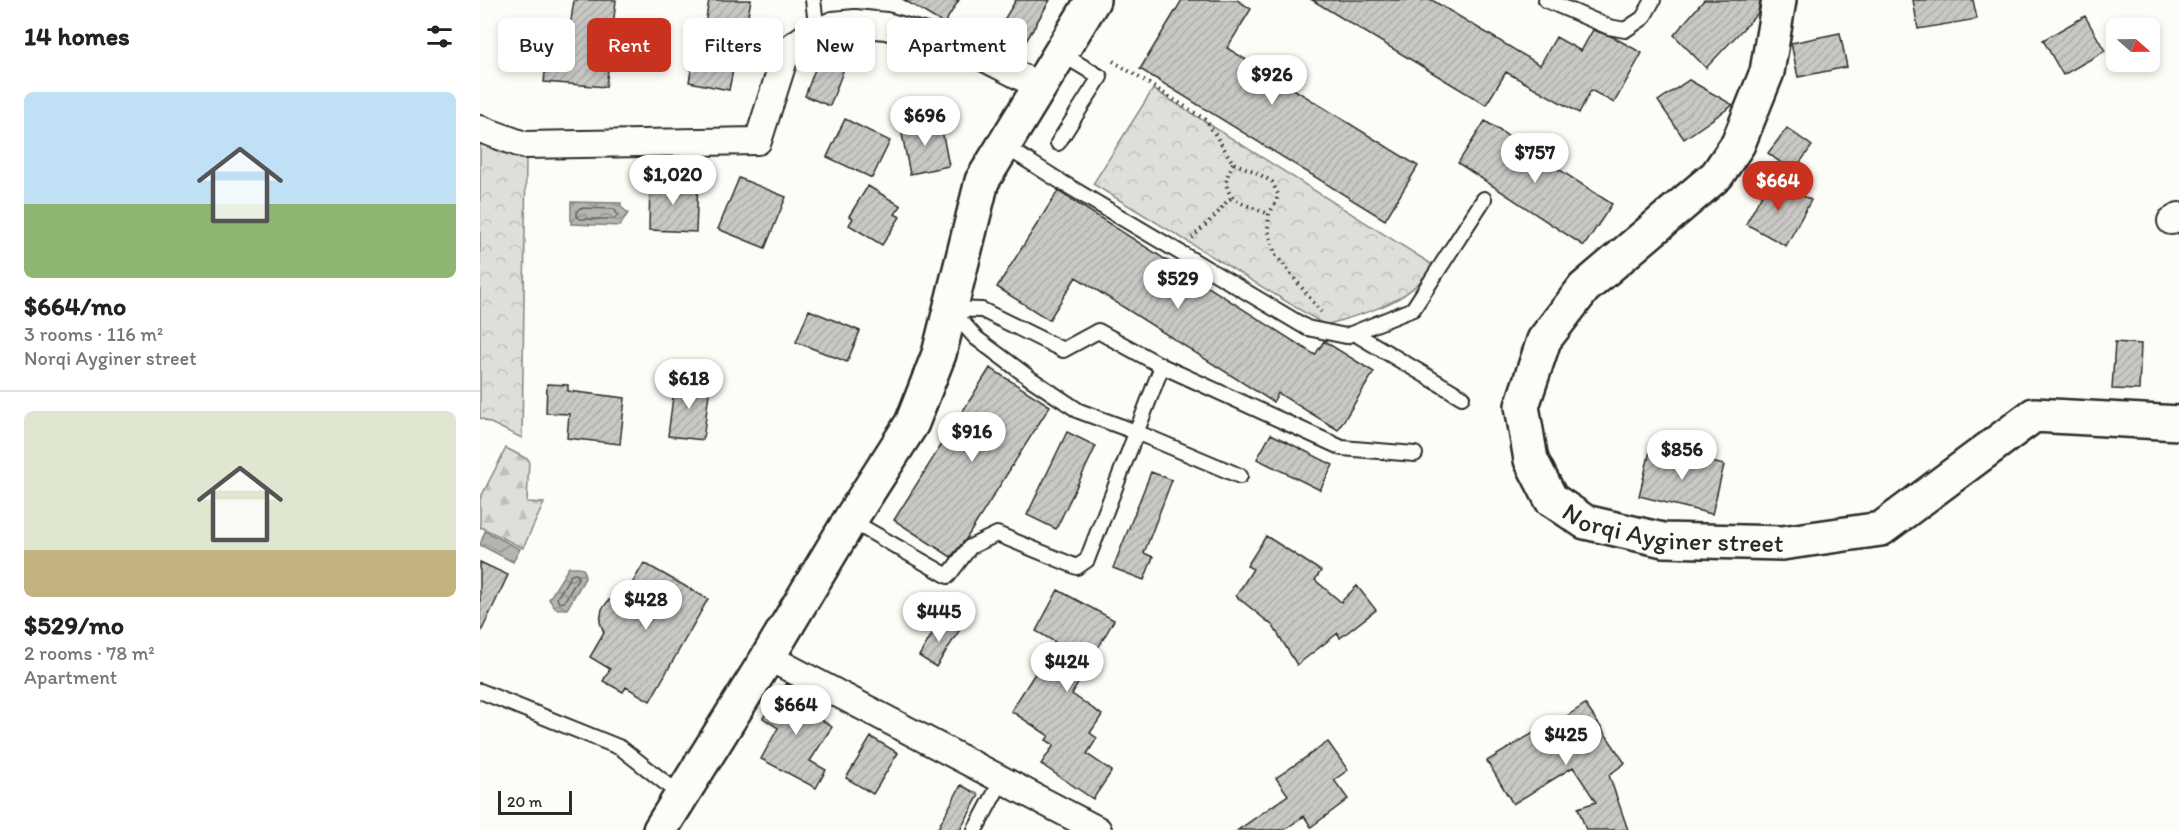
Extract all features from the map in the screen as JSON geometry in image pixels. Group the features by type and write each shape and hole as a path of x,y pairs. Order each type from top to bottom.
{"street":[{"path":"660,830 912,423 939,354 982,181 1093,0"},
{"name":"Norqi Ayginer street","path":"1779,0 1767,72 1738,144 1718,175 1584,288 1544,340 1522,406 1532,460 1551,499 1585,522 1663,540 1782,543 1881,529 2034,415 2179,423"},
{"path":"875,25 886,26 965,48 1039,86"},
{"path":"480,129 524,145 758,141 787,50 795,45"},
{"path":"768,657 1098,830"}],"lane":[{"path":"813,0 815,18"},
{"path":"1546,0 1609,27 1625,30 1643,18 1653,0"},
{"path":"1058,143 1100,77 1060,53"},
{"path":"1003,145 1306,328 1346,336 1413,309 1484,199"},
{"path":"950,309 982,310 1063,350 1098,331 1162,366 1342,448 1415,454"},
{"path":"950,309 976,338 1078,411 1136,432 1240,476"},
{"path":"1354,333 1462,397"},
{"path":"850,520 948,576 969,547 997,534 1077,567 1087,560 1162,366"},
{"path":"480,691 621,748 682,796"},
{"path":"975,830 1002,780"}],"path":[{"path":"1111,60 1206,120 1233,163 1265,177 1276,187 1278,194 1269,214 1268,230 1276,255 1325,317"},
{"path":"1233,163 1225,179 1225,187 1249,206 1269,214"},
{"path":"1171,248 1185,243 1197,234 1234,196"}],"green space":[{"path":"1153,89 1433,265 1412,289 1399,298 1371,311 1325,325 1093,184"},
{"path":"480,143 526,160 522,438 480,418"},
{"path":"506,448 529,460 527,502 544,503 523,548 480,528 480,499"}],"water":[{"path":"571,202 621,203 621,207 628,213 620,226 571,224"},
{"path":"485,531 520,549 513,562 480,545"},
{"path":"569,567 579,567 584,570 585,578 567,609 556,608 549,599"}],"building":[{"path":"574,0 616,0 614,18 587,18 587,72 608,72 606,87 544,82 545,72 575,72 575,18 571,18"},
{"path":"709,0 751,0 747,18 706,18"},
{"path":"904,0 959,0 948,18 934,18"},
{"path":"1016,0 1050,0 1027,40 1027,18 1005,18"},
{"path":"1182,0 1237,0 1251,9 1227,48 1418,166 1385,220 1140,69"},
{"path":"1312,0 1432,0 1540,65 1556,37 1581,51 1593,30 1613,37 1642,53 1614,103 1591,90 1579,113 1506,72 1486,105"},
{"path":"1704,0 1760,0 1758,13 1706,68 1674,35"},
{"path":"1913,0 1973,0 1977,19 1918,29"},
{"path":"2085,16 2105,51 2063,75 2043,40"},
{"path":"1840,33 1847,67 1798,77 1791,43"},
{"path":"691,72 733,72 729,90 689,82"},
{"path":"814,72 843,72 830,106 805,96"},
{"path":"1689,80 1733,105 1684,139 1658,101"},
{"path":"845,119 890,141 872,178 827,157"},
{"path":"940,120 949,166 910,174 901,129"},
{"path":"1485,121 1612,204 1584,246 1458,163"},
{"path":"1787,128 1812,146 1793,172 1768,153"},
{"path":"739,178 786,197 765,248 718,229"},
{"path":"1771,178 1811,200 1786,246 1746,224"},
{"path":"650,180 698,181 696,232 649,230"},
{"path":"868,186 901,206 895,214 900,217 882,245 849,225 853,218 849,216"},
{"path":"1058,191 1315,355 1324,341 1374,372 1338,430 1278,393 1273,402 1076,277 1049,320 997,287"},
{"path":"809,310 860,331 847,362 796,342"},
{"path":"2115,342 2141,344 2139,390 2112,389"},
{"path":"990,368 1050,406 966,539 951,557 894,520"},
{"path":"675,381 710,385 703,440 668,436"},
{"path":"547,384 568,385 568,391 625,398 620,444 567,438 569,414 546,413"},
{"path":"1067,432 1096,446 1056,529 1027,515"},
{"path":"1271,434 1333,465 1320,490 1257,459"},
{"path":"1651,447 1724,465 1712,514 1639,496"},
{"path":"1151,472 1172,480 1144,553 1153,557 1144,580 1113,568"},
{"path":"1266,536 1321,571 1315,580 1341,602 1357,586 1376,610 1340,638 1338,633 1297,665 1273,626 1236,596 1253,569 1247,566"},
{"path":"480,562 508,575 480,634"},
{"path":"644,563 708,599 650,701 626,687 623,692 603,681 610,669 590,657 604,633 600,622 602,609 609,600 622,601"},
{"path":"1058,590 1114,620 1072,694 1102,715 1090,733 1097,738 1087,754 1112,771 1093,799 1041,764 1054,745 1046,740 1049,736 1011,711 1055,642 1036,631"},
{"path":"941,619 959,631 936,667 919,656"},
{"path":"786,684 818,700 810,712 832,727 810,761 826,770 816,788 761,759 778,728 763,718"},
{"path":"1585,704 1625,763 1609,775 1628,830 1586,830 1578,808 1596,802 1573,767 1513,804 1487,761 1535,732 1537,736"},
{"path":"871,737 898,753 873,794 846,778"},
{"path":"1328,742 1348,770 1334,780 1348,799 1311,827 1304,816 1284,830 1238,830 1288,795 1276,778"},
{"path":"961,785 979,795 960,830 937,830"}]}
